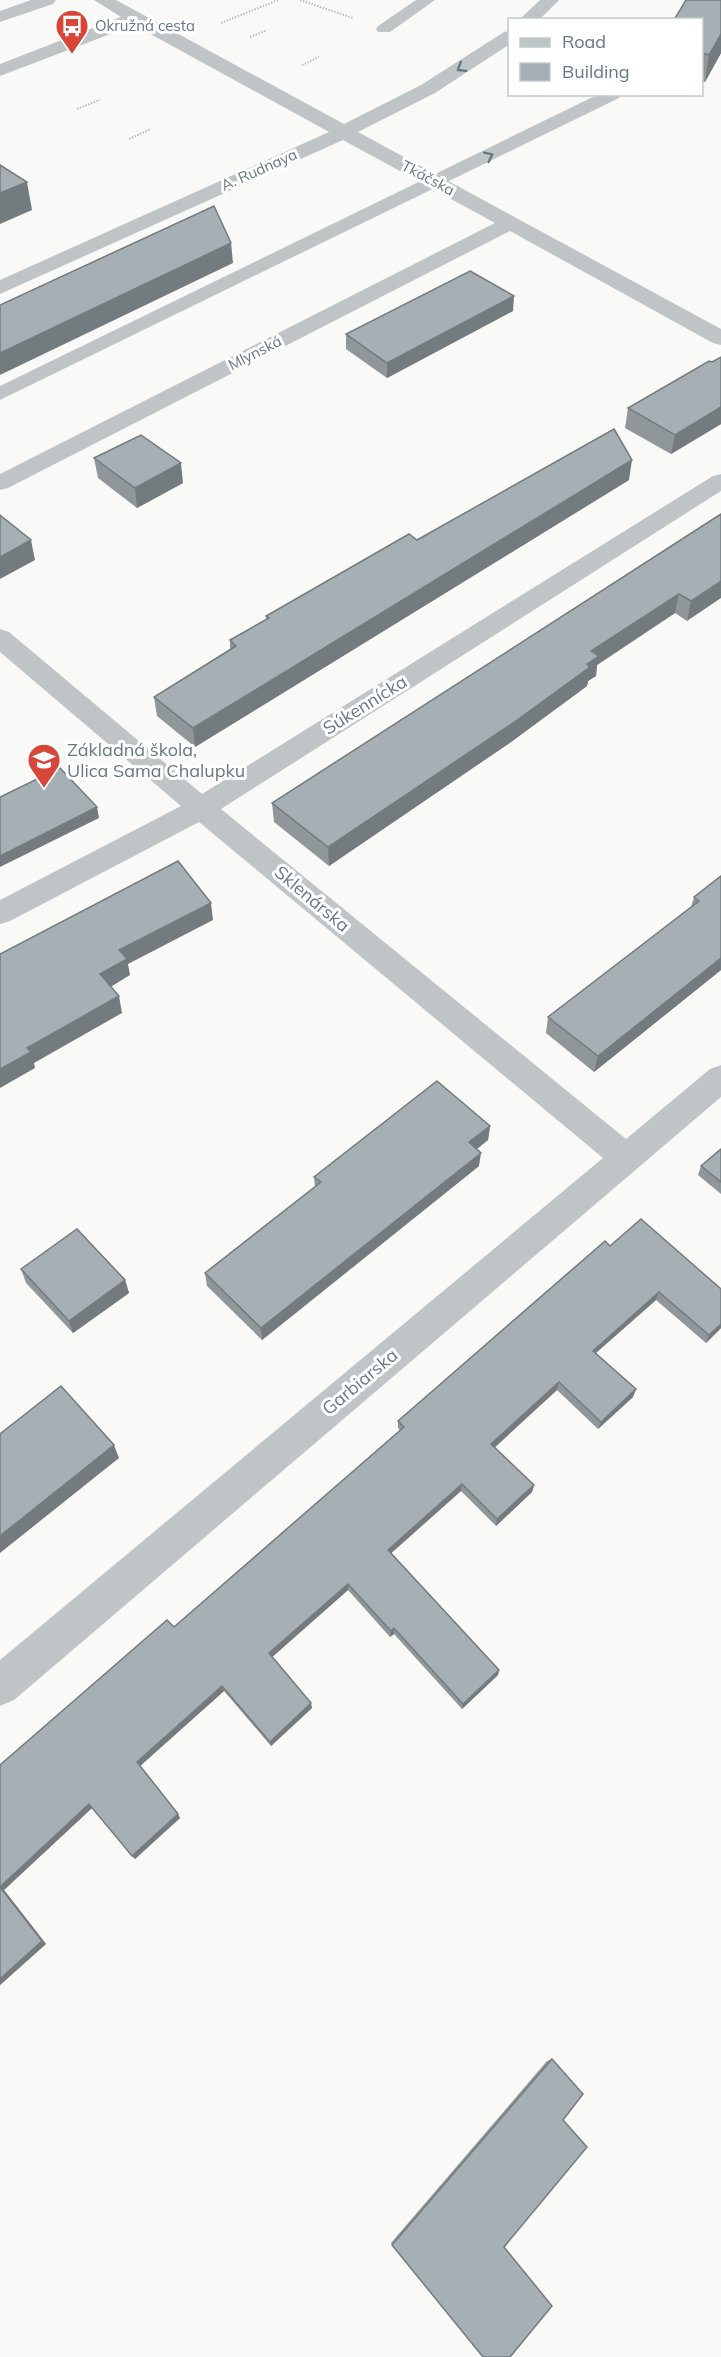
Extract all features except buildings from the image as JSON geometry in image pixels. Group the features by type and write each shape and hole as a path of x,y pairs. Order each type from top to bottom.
{"street":[{"path":"0,17 47,0"},
{"name":"Tkáčska","path":"103,0 721,338"},
{"path":"530,18 550,0"},
{"path":"0,70 135,18"},
{"name":"A. Rudnaya","path":"0,288 344,132 428,89 508,39"},
{"name":"Mlynská","path":"0,483 511,223"},
{"name":"Súkennícka","path":"0,913 201,808 721,481"},
{"name":"Sklenárska","path":"0,638 201,808 626,1158"},
{"name":"Garbiarska","path":"0,1686 721,1078"}],"lane":[{"path":"384,29 427,0"},
{"path":"0,394 609,96"}],"path":[{"path":"176,40 278,0"},
{"path":"300,0 384,29"},
{"path":"77,109 100,100"},
{"path":"129,139 151,129"}],"place":[{"name":"Okružná cesta","path":"72,55"},
{"name":"Základná škola, Ulica Sama Chalupku","path":"44,789"}]}
